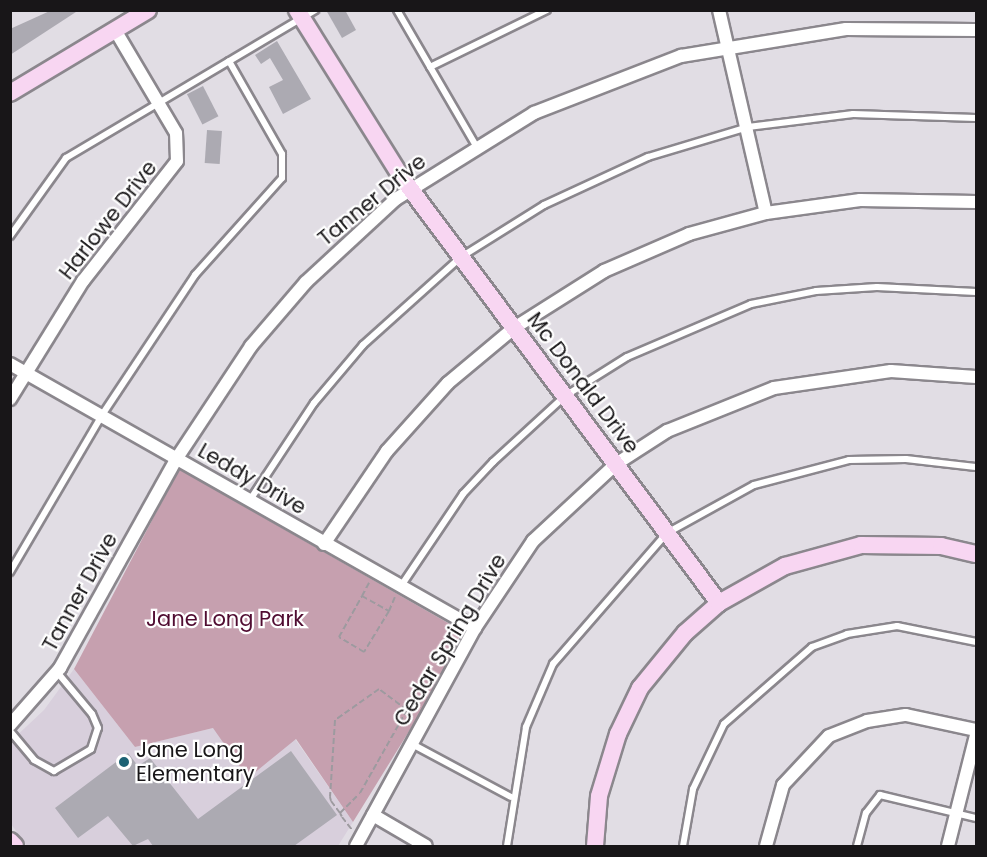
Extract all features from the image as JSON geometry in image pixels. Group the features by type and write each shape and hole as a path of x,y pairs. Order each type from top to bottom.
{"street":[{"path":"10,93 148,10"},
{"path":"718,10 731,45 766,213"},
{"name":"Mc Donald Drive","path":"305,13 411,189 719,603"},
{"name":"Tanner Drive","path":"10,725 57,672 177,458 283,308 360,230 411,189 476,146 613,79 731,45 846,29 976,30"},
{"name":"Harlowe Drive","path":"10,399 100,258 173,170 178,142 115,30"},
{"path":"324,544 416,416 514,327 636,256 766,213 854,200 976,202"},
{"name":"Leddy Drive","path":"10,364 475,628"},
{"name":"Cedar Spring Drive","path":"357,843 475,628 533,541 616,464 678,426 774,388 891,371 976,377"},
{"path":"595,846 599,796 618,734 640,688 685,633 719,603 785,566 861,545 941,546 976,554"},
{"path":"766,846 783,784 829,736 867,721 906,716 976,730"},
{"path":"948,846 976,735"},
{"path":"373,815 426,846"},
{"path":"10,841 15,846"}],"lane":[{"path":"397,10 476,146"},
{"path":"430,67 546,10"},
{"path":"10,236 66,158 305,13"},
{"path":"10,572 102,415 195,275 282,178 282,154 229,61"},
{"path":"250,500 314,403 363,345 461,257 544,205 610,172 748,127 909,112 976,118"},
{"path":"400,586 463,494 565,396 675,333 751,304 877,287 976,292"},
{"path":"507,846 511,797 526,727 553,664 667,533 754,485 849,460 906,459 976,467"},
{"path":"683,846 693,789 724,723 812,647 847,634 897,627 976,642"},
{"path":"10,731 34,760 54,771 91,749 98,728 92,714 57,672"},
{"path":"411,744 511,797"},
{"path":"857,846 866,813 880,795 976,818"}],"path":[{"path":"371,580 339,637 364,652 389,611 400,586"},
{"path":"362,596 389,611"},
{"path":"340,813 360,793 407,710 379,689 335,720 330,797 357,843"}],"shaded area":[{"name":"Jane Long Elementary","path":"74,669 135,747 213,728 295,739 353,822 338,846 27,846 11,824 11,741 44,710"}],"green space":[{"name":"Jane Long Park","path":"179,469 462,631 432,694 353,822 296,739 248,778 213,728 135,747 74,669"}],"building":[{"path":"52,10 79,10 10,55 10,29"},
{"path":"326,10 345,10 356,30 342,38"},
{"path":"277,41 311,99 283,114 269,87 283,80 270,58 261,64 255,55"},
{"path":"203,86 218,116 202,124 187,94"},
{"path":"207,130 222,131 220,164 205,163"},
{"path":"291,751 337,815 294,846 153,846 148,839 133,846 108,816 78,838 55,808 128,753 138,766 150,758 198,819"}],"place":[{"name":"Jane Long Elementary","path":"124,762"}]}
